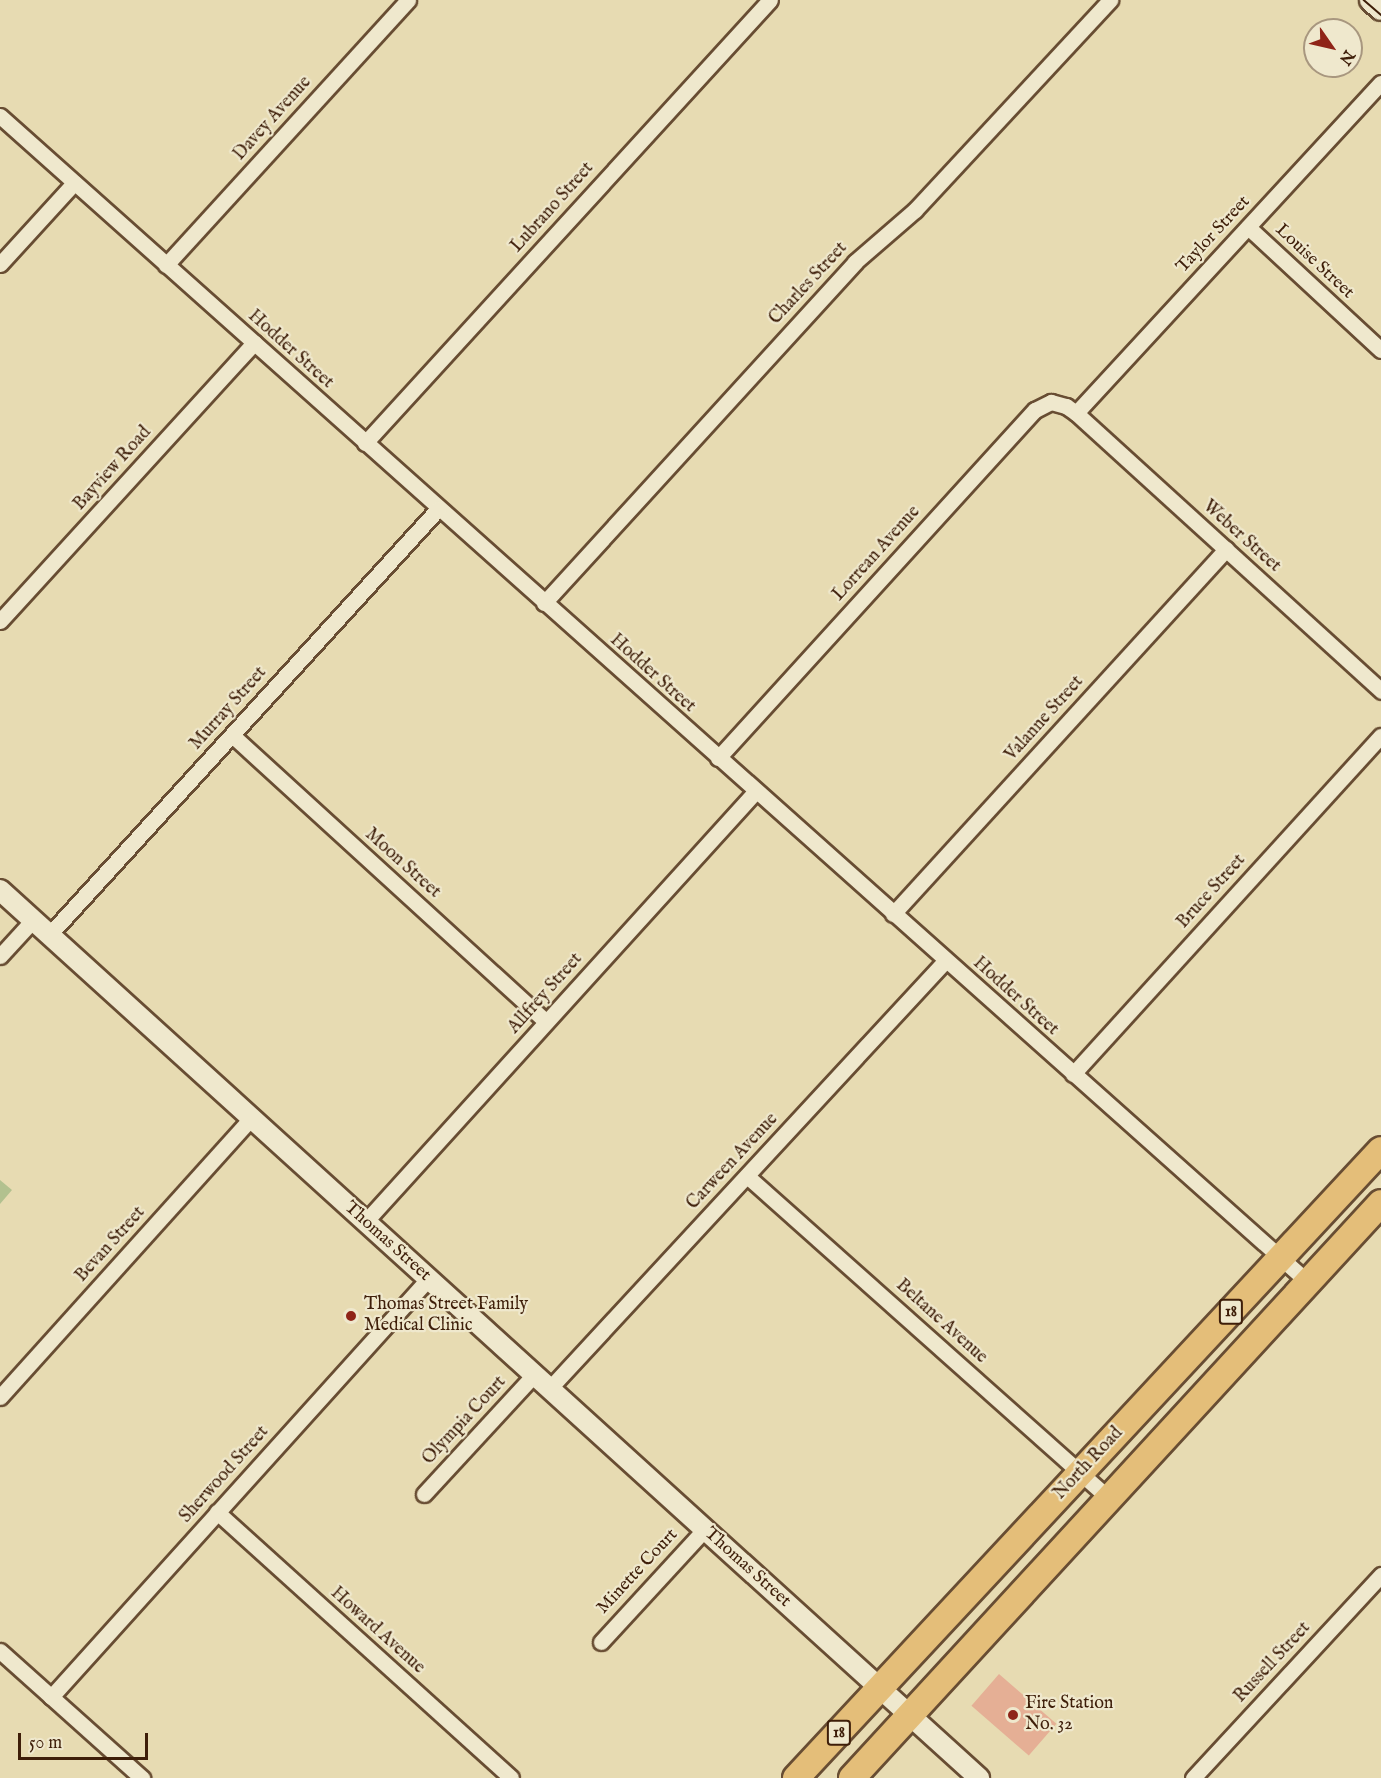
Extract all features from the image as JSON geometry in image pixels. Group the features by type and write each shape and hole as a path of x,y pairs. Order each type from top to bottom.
{"highway":[{"name":"North Road","path":"796,1778 1381,1150"},
{"name":"North Road","path":"852,1778 1381,1203"},
{"path":"989,1573 1017,1599"}],"main road":[{"path":"1371,0 1381,9"}],"street":[{"name":"Davey Avenue","path":"166,265 408,0"},
{"name":"Lubrano Street","path":"365,443 770,0"},
{"name":"Charles Street","path":"544,603 855,261 915,210 1110,0"},
{"name":"Taylor Street","path":"1076,413 1381,83"},
{"name":"Hodder Street","path":"0,116 755,792 1308,1282"},
{"path":"0,264 74,183"},
{"name":"Louise Street","path":"1248,227 1381,350"},
{"name":"Bayview Road","path":"0,621 254,344"},
{"name":"Lorrean Avenue","path":"718,758 1035,410 1043,404 1058,403 1076,413"},
{"name":"Weber Street","path":"1076,413 1381,691"},
{"name":"Murray Street","path":"49,935 438,509"},
{"name":"Valanne Street","path":"893,914 1226,549"},
{"name":"Moon Street","path":"232,735 546,1022"},
{"name":"Bruce Street","path":"1073,1074 1381,736"},
{"name":"Allfrey Street","path":"364,1222 755,792"},
{"name":"Thomas Street","path":"0,890 979,1778"},
{"path":"0,956 33,920"},
{"name":"Carween Avenue","path":"549,1389 945,961"},
{"name":"Bevan Street","path":"0,1397 251,1118"},
{"name":"Beltane Avenue","path":"747,1176 1108,1498"},
{"name":"Sherwood Street","path":"51,1697 428,1279"},
{"name":"Olympia Court","path":"424,1494 534,1375"},
{"name":"Howard Avenue","path":"217,1512 511,1778"},
{"name":"Minette Court","path":"601,1642 705,1529"},
{"name":"Russell Street","path":"1193,1778 1381,1575"},
{"path":"0,1650 142,1778"}],"green space":[{"path":"0,1180 12,1190 0,1204"}],"building":[{"name":"Fire Station No. 32","path":"999,1674 1056,1724 1029,1756 971,1706"}],"tram line":[{"path":"1364,0 1381,15"}],"place":[{"name":"Thomas Street Family Medical Clinic","path":"351,1316"},
{"name":"Fire Station No. 32","path":"1013,1715"}]}
